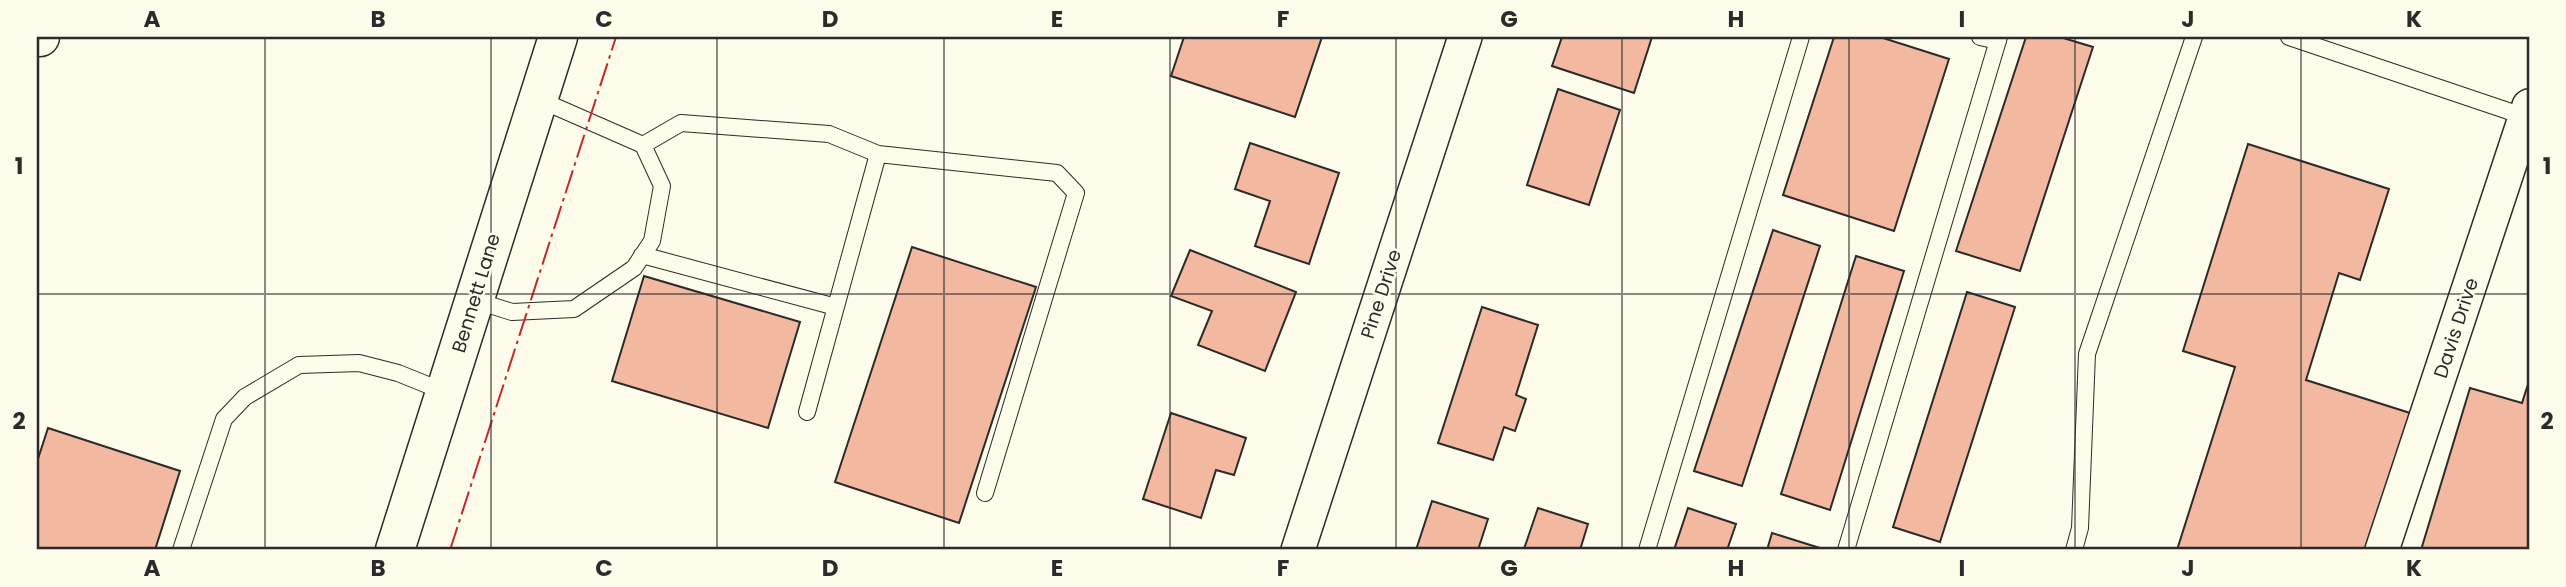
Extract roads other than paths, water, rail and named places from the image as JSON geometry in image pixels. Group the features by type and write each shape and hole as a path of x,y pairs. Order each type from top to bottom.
{"street":[{"name":"Bennett Lane","path":"395,550 558,37"},
{"name":"Pine Drive","path":"1298,550 1465,37"},
{"name":"Davis Drive","path":"2382,550 2516,193 2527,111"}],"lane":[{"path":"1647,550 1801,37"},
{"path":"1846,550 1998,39 1980,37"},
{"path":"2074,550 2080,528 2087,354 2194,37"},
{"path":"2289,37 2527,111"},
{"path":"474,300 512,312 574,309 634,268 652,241 662,187 643,145 538,100"},
{"path":"643,145 681,122 829,134 878,154 1057,173 1076,193 985,493"},
{"path":"807,412 878,154"},
{"path":"642,255 836,307"},
{"path":"181,550 224,419 245,397 299,365 359,363 398,373 445,392"}]}
